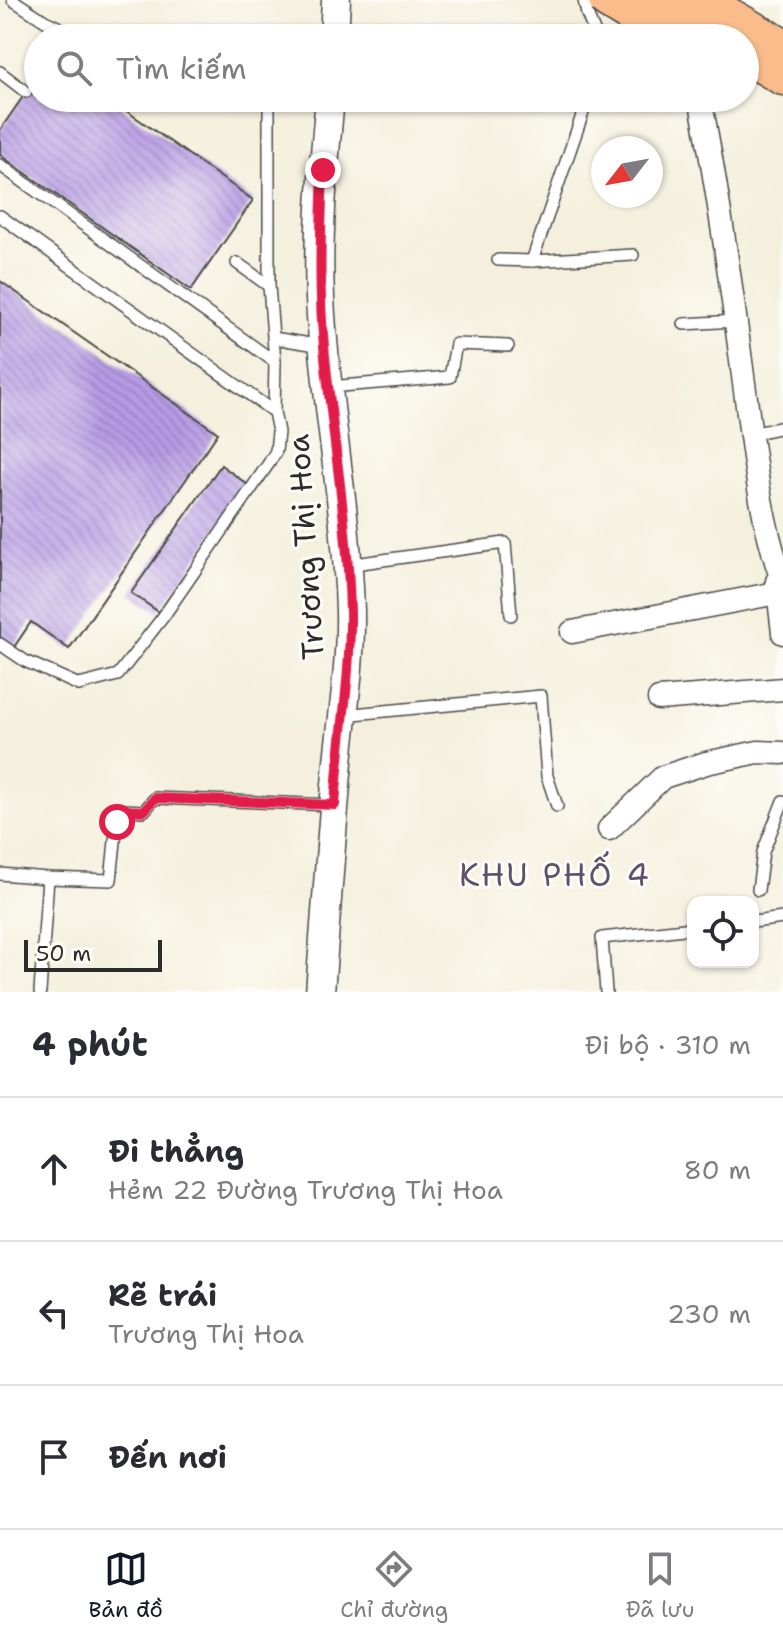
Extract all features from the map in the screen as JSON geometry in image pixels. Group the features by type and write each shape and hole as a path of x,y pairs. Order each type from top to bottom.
{"highway":[{"path":"607,0 646,24"},
{"path":"652,0 693,24"},
{"path":"701,0 743,24"},
{"path":"750,0 783,19"},
{"path":"759,33 783,47"},
{"path":"759,63 783,77"},
{"path":"759,89 783,102"}],"street":[{"path":"330,2 332,24"},
{"name":"Trương Thị Hoa","path":"320,992 349,660 350,612 320,296 323,170 329,112"},
{"path":"703,112 714,170 756,476 766,528 781,568 776,584 783,633"},
{"path":"572,632 777,593"},
{"path":"659,699 783,689"},
{"path":"609,829 663,777 706,763 758,752 783,753"}],"lane":[{"path":"13,0 52,24"},
{"path":"584,0 591,24"},
{"path":"0,72 24,90"},
{"path":"0,644 25,661 79,685 118,675 163,617 276,451 278,432 274,412 275,362 269,286 269,112"},
{"path":"532,261 583,112"},
{"path":"0,165 275,362"},
{"path":"0,216 274,412"},
{"path":"498,260 633,255"},
{"path":"237,263 269,286"},
{"path":"684,324 736,321"},
{"path":"273,338 324,346"},
{"path":"328,387 450,377 456,344 508,346"},
{"path":"751,434 783,427"},
{"path":"346,565 505,543 511,615"},
{"path":"343,715 541,696 547,776 557,806"},
{"path":"0,874 111,880 117,822 123,810 144,811 155,798 335,805"},
{"path":"758,890 763,852 783,801"},
{"path":"40,992 48,878"},
{"path":"759,921 783,918"},
{"path":"606,992 602,938 687,929"}],"building":[{"path":"24,95 24,112 128,112 253,200 191,290 0,155 0,130"},
{"path":"0,281 218,433 69,649 31,622 14,647 0,637"},
{"path":"221,465 248,485 159,612 131,593"}],"district":[{"name":"KHU PHỐ 4","path":"555,875"}],"route":[{"path":"117,822 123,810 144,811 155,798 335,805 349,660 350,612 320,296 323,170"}]}
